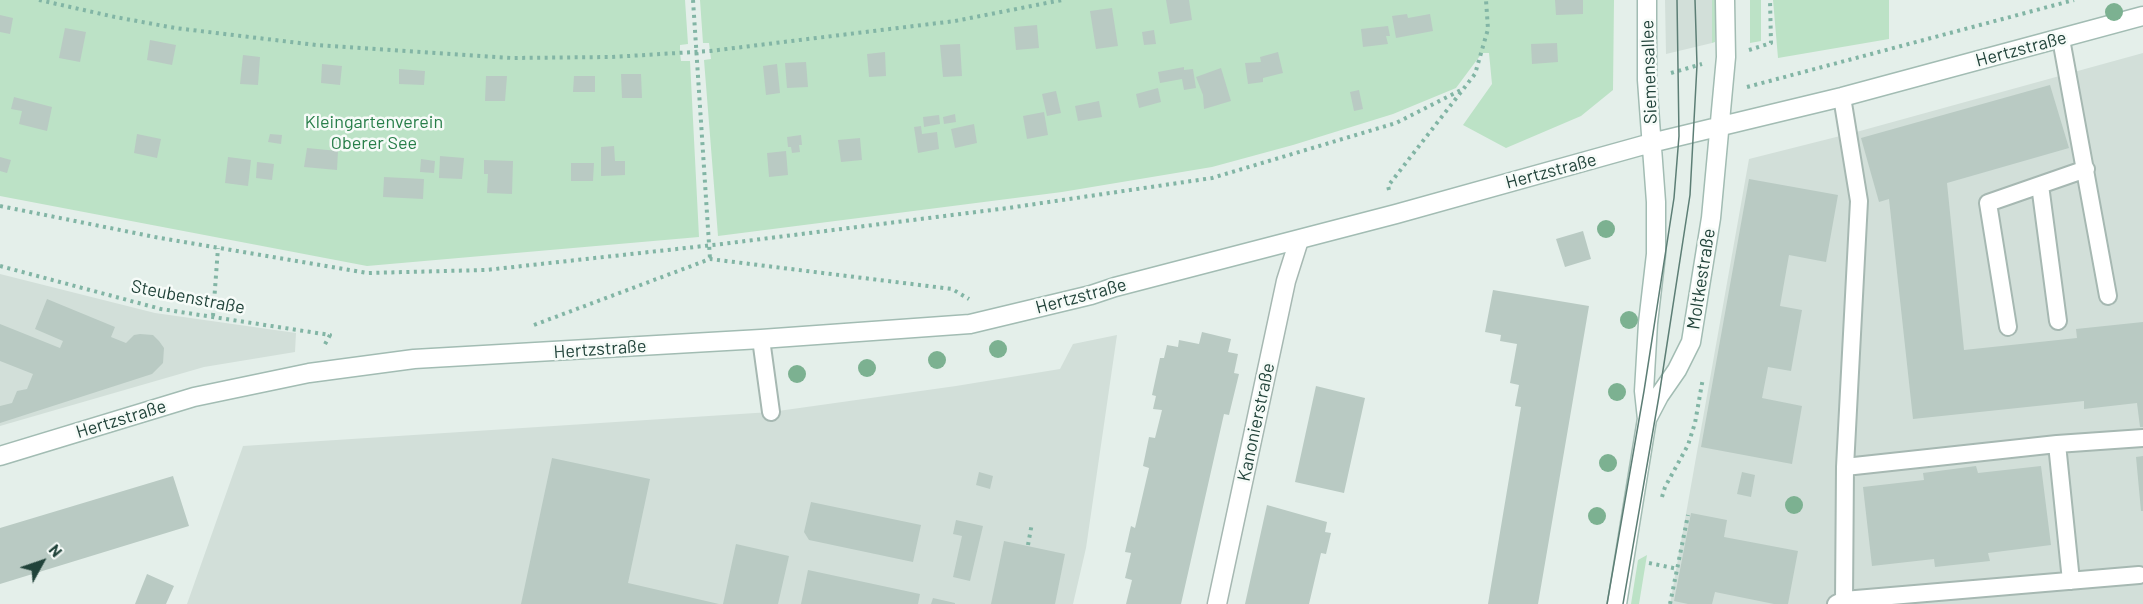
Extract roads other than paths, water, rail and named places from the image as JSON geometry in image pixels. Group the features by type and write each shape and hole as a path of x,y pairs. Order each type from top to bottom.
{"main road":[{"name":"Siemensallee","path":"1647,0 1647,80 1651,143"},
{"path":"1720,127 1726,57 1725,0"},
{"name":"Hertzstraße","path":"0,456 194,397 309,373 414,359 761,339 970,324 1091,295 1651,143 1842,97 2143,16"},
{"name":"Moltkestraße","path":"1647,419 1677,370 1690,342 1711,218 1720,127"},
{"name":"Moltkestraße","path":"1617,604 1647,419 1644,391 1648,323 1656,254 1656,202 1651,143"},
{"name":"Kanonierstraße","path":"1218,604 1286,281 1299,240"}],"lane":[{"path":"2061,39 2108,296"},
{"path":"1842,97 1858,201 1839,602 2139,575"},
{"path":"2008,327 1988,203 2086,169"},
{"path":"2040,185 2058,321"},
{"path":"761,339 771,412"},
{"path":"1845,466 2057,444 2143,438"},
{"path":"2057,444 2071,581"}],"tram line":[{"path":"1607,604 1644,391 1674,198 1679,136 1677,0"},
{"path":"1623,604 1659,396 1690,195 1697,65 1695,0"}],"park label":[{"name":"Kleingartenverein Oberer See","path":"374,132"}]}
